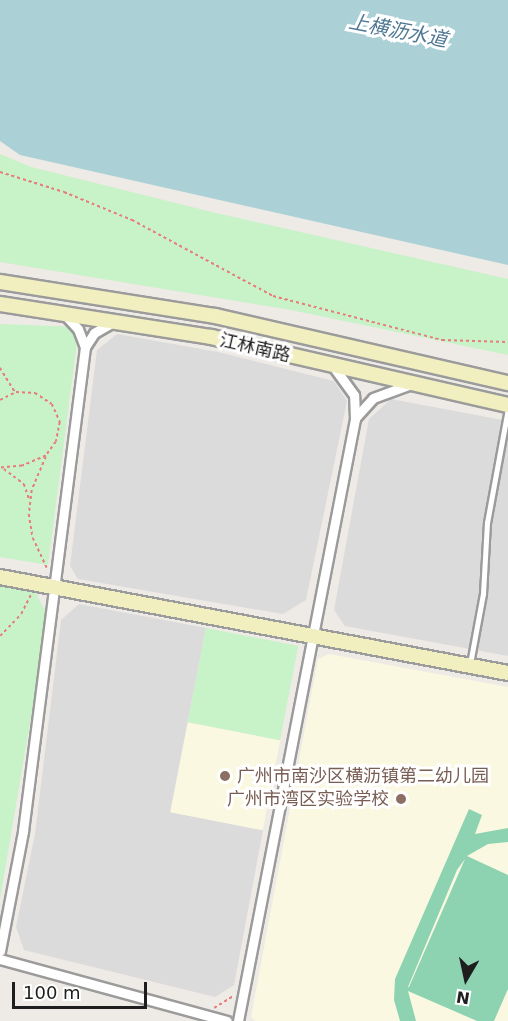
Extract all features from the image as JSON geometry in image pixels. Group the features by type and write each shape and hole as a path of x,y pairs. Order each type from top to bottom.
{"main road":[{"name":"江林南路","path":"0,282 215,316 508,383"},
{"name":"江林南路","path":"0,304 211,337 508,407"},
{"path":"0,314 47,312"},
{"path":"0,577 508,673"}],"street":[{"path":"64,314 78,329 86,347"},
{"path":"0,951 23,831 57,588 86,347 100,328 115,322"},
{"path":"238,1021 355,419 350,384 334,366"},
{"path":"355,419 372,398 391,388 412,384"},
{"path":"0,960 226,1021"}],"lane":[{"path":"469,666 483,594 487,523 508,407"}],"path":[{"path":"0,172 64,192 132,220 283,299 442,340 508,342"},
{"path":"0,368 15,392"},
{"path":"0,400 15,392 45,398 59,414 56,442 46,456 30,502"},
{"path":"1,468 22,466 46,456"},
{"path":"1,468 18,477 30,502 33,538 47,568"},
{"path":"0,636 21,614 33,587"},
{"path":"214,1008 236,994"}],"shaded area":[{"path":"117,334 218,352 334,381 347,401 306,600 283,614 78,579 70,566 97,350"},
{"path":"391,399 508,421 508,656 345,626 334,610 369,419"},
{"path":"79,604 206,628 170,812 263,830 234,985 215,997 24,950 16,927 35,834 61,620"},
{"name":"广州市湾区实验学校","path":"329,654 508,687 508,1021 256,1021 251,1017 318,659"},
{"name":"广州市南沙区横沥镇第二幼儿园","path":"188,722 280,740 263,830 170,812"}],"green space":[{"path":"0,154 31,167 216,213 508,279 508,355 291,310 0,262"},
{"path":"0,324 79,327 48,565 0,557"},
{"path":"0,583 34,590 48,616 0,899"},
{"path":"206,628 298,646 280,740 188,722"},
{"path":"469,809 482,815 475,834 508,828 508,842 488,844 467,856 508,875 508,989 494,1021 477,1021 408,991 416,1021 400,1021 394,1000 395,979","holes":["465,859 409,987 457,870"]}],"water":[{"name":"上横沥水道","path":"0,0 508,0 508,265 20,155 0,141"}],"place":[{"name":"广州市南沙区横沥镇第二幼儿园","path":"225,776"},
{"name":"广州市湾区实验学校","path":"401,799"}]}
